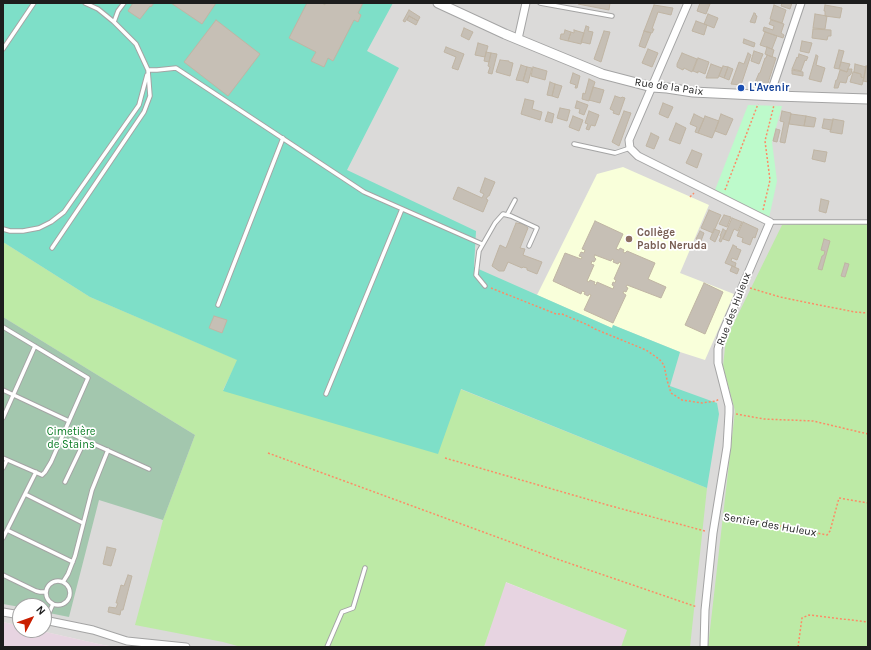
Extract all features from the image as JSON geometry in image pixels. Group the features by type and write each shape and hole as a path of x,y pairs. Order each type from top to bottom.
{"street":[{"name":"Rue de la Paix","path":"438,3 505,34 602,74 652,87 694,92 868,99"},
{"path":"518,39 526,3"},
{"path":"688,3 629,140 630,148 638,156 770,222"},
{"path":"770,96 802,3"},
{"name":"Rue des Huleux","path":"704,647 705,610 713,533 727,447 729,413 718,363 718,348 722,334 742,285 770,222"},
{"path":"52,621 93,630 126,644 186,647"}],"lane":[{"path":"3,49 34,3"},
{"path":"52,248 144,112 150,96 148,70 136,44 114,22 98,9 85,3"},
{"path":"114,22 118,11 124,3"},
{"path":"540,3 612,16"},
{"path":"148,70 176,68 364,192 482,244"},
{"path":"3,229 10,231 23,231 39,228 51,222 64,212 139,105 148,70"},
{"path":"218,305 283,138"},
{"path":"574,144 615,153 630,148"},
{"path":"507,215 515,200"},
{"path":"326,394 402,209"},
{"path":"485,286 476,275 479,251 502,214 511,216 537,228 529,246"},
{"path":"770,222 868,222"},
{"path":"3,327 88,378 51,462 45,472 42,475 5,459 3,468"},
{"path":"3,418 35,346"},
{"path":"3,390 69,421"},
{"path":"65,430 149,469"},
{"path":"65,482 85,440"},
{"path":"63,582 73,562 92,490 108,450"},
{"path":"3,538 36,472"},
{"path":"25,494 83,523"},
{"path":"7,530 73,562"},
{"path":"327,647 342,612 353,608 365,568"},
{"path":"3,575 36,591 46,592"},
{"path":"60,581 66,584 69,588 70,596 65,603 57,605 53,604 48,599 46,592 47,588 52,582 60,581"}],"path":[{"path":"722,199 770,96"},
{"path":"762,218 770,180 765,141 770,96"},
{"path":"742,285 780,296 868,313"},
{"path":"485,286 556,314 562,314 588,324 595,329 646,350 659,359 664,365 666,380 671,393 682,400 702,403 716,401 726,395"},
{"path":"729,413 764,419 813,421 868,434"},
{"path":"268,453 554,558 705,610"},
{"path":"445,458 611,506 713,533"},
{"name":"Sentier des Huleux","path":"716,515 827,535 830,532 839,498 868,503"},
{"path":"798,647 802,618 809,615 868,622"}],"shaded area":[{"path":"3,3 868,3 868,647 621,647 627,630 506,582 484,647 116,647 52,633 52,598 12,598 12,624 3,622"},
{"name":"Collège Pablo Neruda","path":"623,167 709,205 680,273 734,294 705,360 680,352 613,325 612,328 537,295 597,174"},
{"path":"505,582 628,630 621,647 484,647"},
{"path":"3,622 12,624 12,638 52,638 52,633 116,647 3,647"}],"green space":[{"path":"3,3 393,3 367,51 399,68 347,170 476,231 474,267 612,328 613,325 680,352 670,386 717,403 719,414 707,488 461,389 438,454 223,391 237,360 90,297 3,242"},
{"path":"748,105 782,106 772,142 777,181 769,218 715,190"},
{"path":"868,221 868,647 708,647 735,411 723,366 726,339 782,225"},
{"path":"3,242 90,297 238,360 223,390 460,389 707,488 690,647 621,647 627,630 506,582 484,647 241,647 223,642 135,625 163,520 195,435 3,317"},
{"name":"Cimetière de Stains","path":"3,317 195,435 163,520 99,500 69,617 52,614 52,598 12,598 12,606 3,604"}],"building":[{"path":"133,3 154,3 140,19 128,11"},
{"path":"171,3 216,3 202,24"},
{"path":"307,3 322,3 325,5 325,3 363,3 358,13 361,15 358,22 354,20 333,61 328,58 324,67 311,61 316,52 289,38"},
{"path":"578,3 610,3 609,10"},
{"path":"700,3 710,4 706,14 697,11"},
{"path":"782,3 792,3 790,9 781,6"},
{"path":"654,5 673,8 671,15 658,12 652,33 644,31"},
{"path":"774,5 786,10 782,23 770,19"},
{"path":"825,5 842,8 840,18 825,16"},
{"path":"409,10 420,17 418,21 409,16 405,22 403,21"},
{"path":"754,13 757,16 755,23 750,22"},
{"path":"708,14 718,18 714,28 704,24"},
{"path":"815,14 827,16 825,29 813,28"},
{"path":"409,16 418,21 416,25 407,20"},
{"path":"216,20 260,54 228,96 184,62"},
{"path":"771,20 784,24 781,33 784,35 783,38 763,31 764,27 773,30 774,26 769,24"},
{"path":"696,21 707,25 704,35 692,31"},
{"path":"586,26 589,27 588,31 593,32 590,44 581,42"},
{"path":"464,28 473,32 469,40 461,36"},
{"path":"813,29 831,30 831,36 828,36 827,40 812,38"},
{"path":"565,30 571,32 568,41 560,39 561,34 564,34"},
{"path":"574,30 584,33 581,44 568,41 571,32 574,33"},
{"path":"604,31 610,32 601,62 594,59"},
{"path":"644,31 651,33 645,48 639,46"},
{"path":"765,32 777,36 772,49 760,45"},
{"path":"744,39 755,43 754,47 743,43"},
{"path":"802,41 812,43 809,53 800,51"},
{"path":"478,43 488,46 485,57 475,55"},
{"path":"446,47 464,54 458,70 452,68 456,57 444,52"},
{"path":"767,47 774,50 772,57 765,54"},
{"path":"648,49 658,53 652,67 642,63"},
{"path":"839,50 844,51 839,69 834,68"},
{"path":"754,51 763,54 759,64 751,61"},
{"path":"486,52 491,53 489,62 484,61"},
{"path":"491,53 497,54 492,74 488,73"},
{"path":"682,53 697,59 692,72 684,68 683,70 677,67"},
{"path":"748,53 751,55 741,85 731,84 739,62 744,64"},
{"path":"799,54 808,57 806,61 805,60 801,71 792,69"},
{"path":"767,55 776,58 768,83 765,85 754,85 760,73"},
{"path":"816,55 818,56 816,65 825,68 821,82 809,79"},
{"path":"698,58 709,62 705,74 698,71 698,73 693,71"},
{"path":"500,60 513,63 510,76 496,72"},
{"path":"841,62 850,64 847,72 839,69"},
{"path":"711,64 722,68 718,78 706,78"},
{"path":"855,64 866,67 864,78 861,77 861,74 854,72"},
{"path":"521,65 527,67 523,81 516,80"},
{"path":"723,66 728,67 724,78 719,76"},
{"path":"866,66 868,66 868,82 863,81"},
{"path":"527,67 532,68 528,83 523,81"},
{"path":"533,67 547,71 545,80 531,76"},
{"path":"728,67 733,69 729,80 724,78"},
{"path":"848,69 852,69 846,83 840,82 838,88 834,88 840,70 847,72"},
{"path":"792,70 803,72 803,76 792,74"},
{"path":"853,72 861,74 861,77 864,78 862,85 850,82"},
{"path":"573,73 580,76 577,88 575,88 576,85 570,83"},
{"path":"589,79 595,82 589,101 582,99"},
{"path":"550,82 555,84 552,96 547,95"},
{"path":"555,84 562,86 558,98 552,96"},
{"path":"593,87 604,90 600,103 589,100"},
{"path":"615,96 625,98 619,115 613,113 614,111 610,109"},
{"path":"525,99 534,101 532,109 542,112 540,120 521,114"},
{"path":"577,101 588,105 584,115 579,113 580,109 575,108"},
{"path":"663,103 673,107 668,118 659,114"},
{"path":"560,108 570,110 567,121 557,118"},
{"path":"589,111 599,115 595,126 591,125 589,130 586,129 588,124 585,123"},
{"path":"624,111 631,113 619,146 612,142"},
{"path":"782,111 791,113 785,143 780,142 784,122 780,121"},
{"path":"548,112 554,114 552,123 545,121"},
{"path":"694,114 704,119 698,133 695,132 697,127 690,124"},
{"path":"721,114 733,119 726,135 715,131"},
{"path":"791,114 806,116 804,126 789,124"},
{"path":"573,116 583,120 579,131 569,127"},
{"path":"705,116 719,121 712,138 698,133"},
{"path":"806,116 816,118 814,127 804,126"},
{"path":"824,119 833,120 831,130 822,128"},
{"path":"833,119 844,121 842,134 830,132"},
{"path":"676,123 686,128 680,144 669,140"},
{"path":"776,129 780,130 777,142 773,141"},
{"path":"651,133 659,137 654,149 646,146"},
{"path":"692,150 702,154 697,168 686,163"},
{"path":"814,150 827,152 825,162 812,159"},
{"path":"485,178 495,182 489,196 486,199 488,200 483,212 453,199 458,187 482,198 484,194 480,192"},
{"path":"821,199 829,201 826,213 819,211"},
{"path":"709,210 721,215 713,233 701,228"},
{"path":"724,215 731,217 727,227 719,224"},
{"path":"732,218 742,222 738,231 734,229 729,241 723,239"},
{"path":"595,221 623,234 616,249 619,250 620,248 624,250 623,252 625,253 627,251 655,263 648,279 666,287 661,298 627,285 626,287 628,288 626,292 624,291 623,293 626,295 613,323 584,310 591,295 589,294 588,296 582,291 581,294 553,281 565,253 581,259 582,257 579,256 581,252 584,253 585,250 582,249","holes":["595,255 611,261 612,259 614,260 613,262 618,264 619,262 621,263 614,279 616,280 615,283 613,282 612,285 614,286 613,289 597,282 596,285 594,284 595,282 590,280 589,282 587,281 594,265 591,264 592,261 594,262 596,259 594,257"]},
{"path":"743,222 758,229 755,238 753,237 750,245 742,242 743,238 737,236"},
{"path":"516,223 523,224 528,228 520,248 525,249 523,255 542,262 537,274 527,270 527,268 522,268 508,262 504,271 499,271 492,266 500,245 506,248"},
{"path":"714,229 720,231 715,242 710,239"},
{"path":"723,229 726,231 721,242 719,241"},
{"path":"700,231 704,233 701,241 696,239"},
{"path":"824,239 830,241 822,270 818,269 825,251 821,250"},
{"path":"733,245 741,250 737,260 732,258 731,261 736,263 735,267 725,263"},
{"path":"845,263 849,264 845,277 841,276"},
{"path":"732,266 739,269 737,274 730,271"},
{"path":"704,283 723,292 705,334 685,325"},
{"path":"214,316 227,320 222,333 209,328"},
{"path":"107,547 116,549 111,566 103,564"},
{"path":"128,575 132,576 123,610 121,610 120,615 108,612 109,607 116,608 121,585 124,586"}],"place":[{"name":"L'Avenir","path":"741,88"},
{"name":"Collège Pablo Neruda","path":"629,239"}]}
